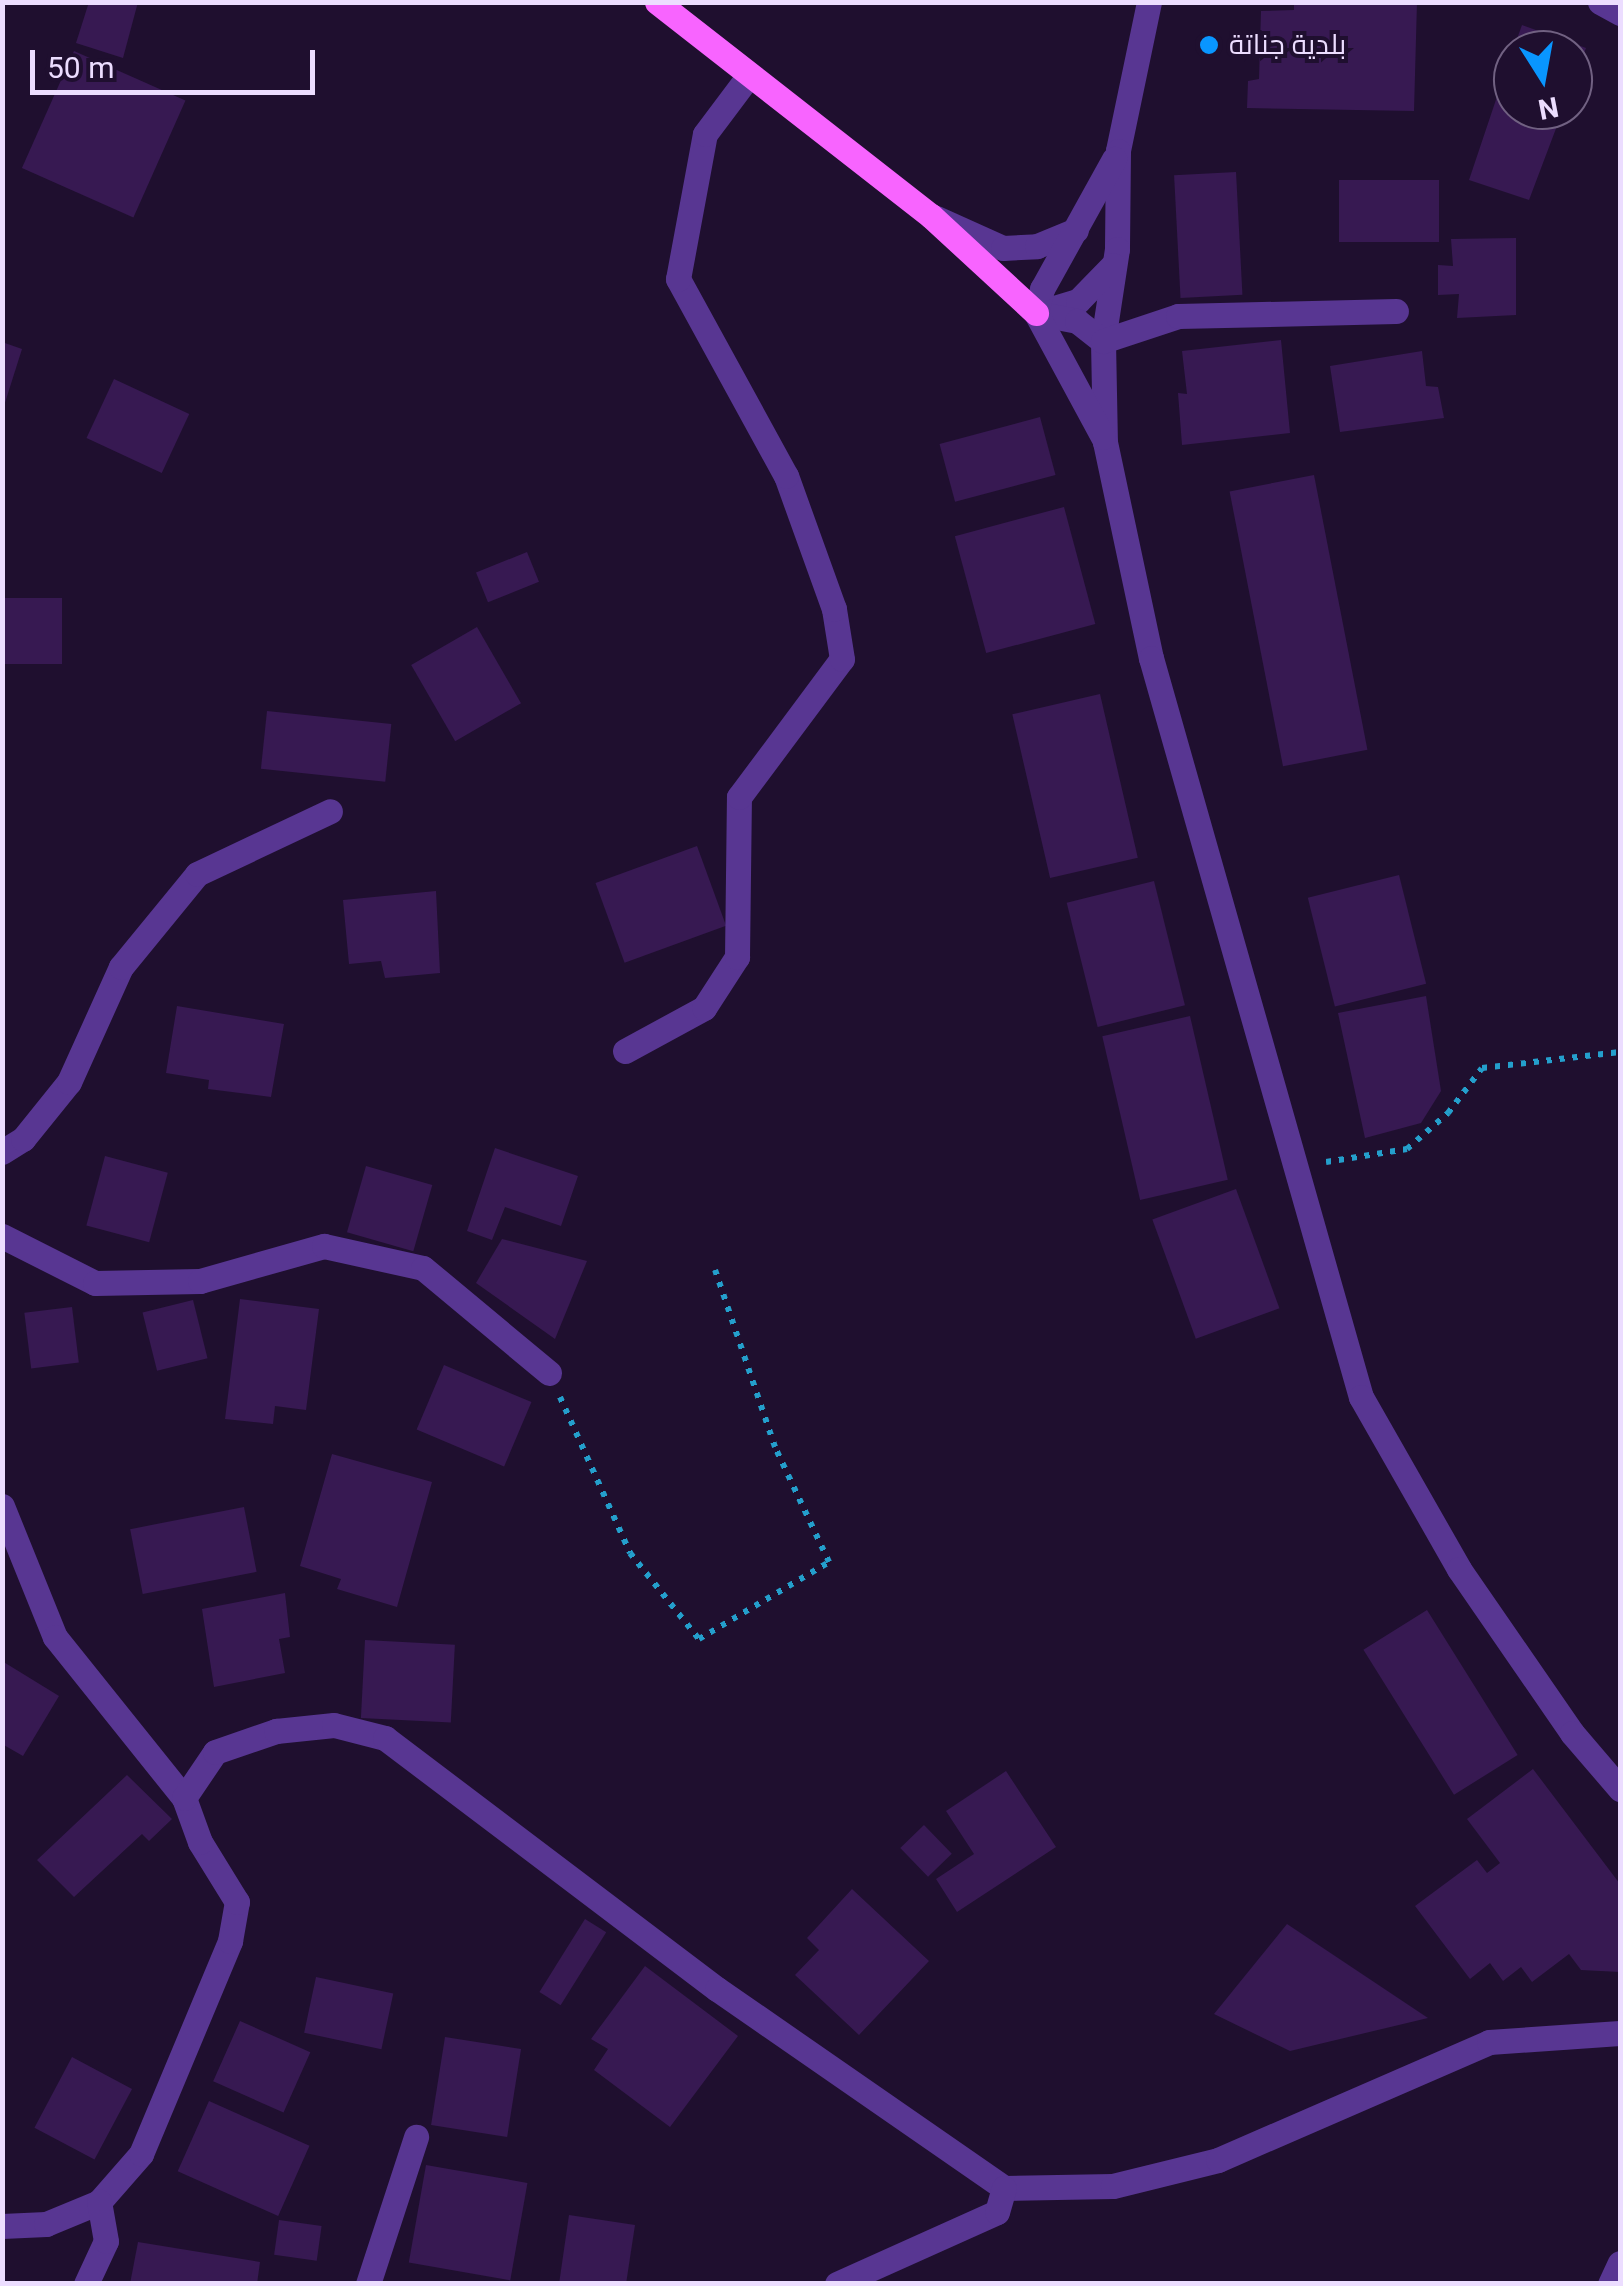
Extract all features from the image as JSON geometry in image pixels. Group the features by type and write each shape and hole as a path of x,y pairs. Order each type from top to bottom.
{"main road":[{"path":"656,2 747,78 931,216 1036,313"}],"street":[{"path":"1150,2 1118,151 1114,263 1103,341 1105,442 1152,658 1361,1397 1460,1568 1572,1734 1620,1789"},
{"path":"1600,2 1620,14"},
{"path":"625,1051 704,1008 737,957 739,797 842,659 834,610 786,476 678,279 705,134 747,78"},
{"path":"1105,442 1036,313 1042,288 1118,151"},
{"path":"931,216 1003,248 1036,246 1076,230"},
{"path":"1036,313 1078,301 1114,263"},
{"path":"1103,341 1178,316 1396,311"},
{"path":"1036,313 1077,321 1103,341"},
{"path":"2,1152 23,1139 69,1082 121,966 197,874 330,811"},
{"path":"2,1236 94,1283 200,1282 324,1246 423,1268 549,1373"},
{"path":"2,1506 55,1637 184,1798 200,1842 237,1902 230,1941 140,2154 99,2202 46,2224 2,2226"},
{"path":"184,1798 215,1752 276,1731 334,1724 385,1738 717,1989 1004,2188 1114,2186 1218,2160 1488,2042 1620,2033"},
{"path":"368,2284 416,2137"},
{"path":"836,2284 998,2212 1004,2188"},
{"path":"86,2284 106,2242 99,2202"},
{"path":"1610,2284 1620,2262"}],"path":[{"path":"1295,1168 1407,1149 1448,1112 1482,1068 1620,1052"},
{"path":"549,1373 630,1554 699,1640 829,1562 775,1447 715,1270"}],"building":[{"path":"89,2 138,2 123,58 76,43"},
{"path":"1294,2 1417,2 1414,111 1247,108 1248,81 1259,79 1261,11 1294,10"},
{"path":"74,51 185,101 133,218 22,168"},
{"path":"1493,109 1493,130 1555,130 1529,200 1469,180"},
{"path":"1236,172 1242,295 1181,298 1174,175"},
{"path":"1339,180 1439,180 1439,242 1339,242"},
{"path":"1516,238 1516,315 1457,318 1459,294 1438,295 1438,265 1453,266 1451,239"},
{"path":"1281,340 1290,433 1182,445 1178,393 1187,394 1182,351"},
{"path":"2,342 22,349 3,409 2,409"},
{"path":"1422,351 1426,386 1438,387 1444,418 1340,432 1330,366"},
{"path":"114,379 189,414 162,473 87,438"},
{"path":"1040,417 1056,475 955,502 940,444"},
{"path":"1314,475 1367,750 1283,766 1230,491"},
{"path":"1064,507 1095,624 986,653 955,536"},
{"path":"527,552 539,582 488,602 476,573"},
{"path":"2,598 62,598 62,664 2,664"},
{"path":"477,627 521,703 455,741 411,665"},
{"path":"1100,694 1138,858 1050,878 1012,714"},
{"path":"267,711 391,724 385,782 261,769"},
{"path":"697,846 726,926 625,963 596,883"},
{"path":"1399,875 1426,984 1335,1006 1308,898"},
{"path":"1154,881 1185,1005 1098,1027 1067,903"},
{"path":"436,891 440,973 385,978 381,961 349,964 343,900"},
{"path":"1426,996 1441,1091 1421,1123 1365,1138 1338,1013"},
{"path":"177,1006 284,1024 271,1097 208,1089 209,1080 166,1073"},
{"path":"1190,1016 1228,1180 1140,1200 1102,1036"},
{"path":"495,1148 578,1176 561,1226 505,1207 492,1240 467,1231"},
{"path":"105,1156 168,1173 149,1242 86,1226"},
{"path":"366,1166 432,1185 413,1251 347,1232"},
{"path":"1236,1189 1279,1308 1196,1339 1152,1219"},
{"path":"502,1239 587,1261 555,1339 476,1283"},
{"path":"240,1299 319,1309 306,1410 275,1406 273,1424 225,1419"},
{"path":"193,1300 208,1358 157,1371 143,1313"},
{"path":"72,1307 79,1363 31,1368 24,1313"},
{"path":"444,1365 531,1402 504,1467 417,1429"},
{"path":"332,1454 432,1482 397,1607 337,1589 341,1579 300,1566"},
{"path":"244,1507 257,1572 143,1594 130,1529"},
{"path":"285,1593 290,1637 279,1639 285,1673 214,1687 202,1609"},
{"path":"1427,1610 1518,1755 1454,1795 1363,1650"},
{"path":"365,1640 455,1645 451,1723 361,1718"},
{"path":"2,1661 59,1696 23,1756 2,1744"},
{"path":"1533,1769 1620,1884 1620,1972 1581,1970 1569,1954 1532,1982 1521,1967 1503,1981 1490,1963 1470,1979 1415,1906 1477,1860 1487,1873 1500,1863 1467,1819"},
{"path":"1006,1771 1056,1847 957,1912 936,1879 974,1854 946,1811"},
{"path":"127,1775 172,1819 149,1841 142,1834 74,1897 37,1860"},
{"path":"924,1825 952,1854 928,1877 900,1848"},
{"path":"852,1889 929,1961 859,2035 795,1975 819,1950 807,1938"},
{"path":"585,1919 606,1932 561,2005 539,1992"},
{"path":"1287,1924 1428,2018 1290,2051 1214,2014"},
{"path":"645,1966 738,2036 670,2127 594,2070 608,2049 591,2039"},
{"path":"316,1977 393,1993 381,2049 304,2033"},
{"path":"240,2021 310,2052 283,2113 213,2081"},
{"path":"445,2037 521,2049 507,2137 431,2125"},
{"path":"72,2057 132,2089 94,2160 34,2128"},
{"path":"209,2101 309,2146 278,2216 178,2171"},
{"path":"426,2165 527,2183 510,2280 409,2262"},
{"path":"569,2215 635,2225 626,2284 559,2284"},
{"path":"279,2220 322,2226 317,2261 274,2255"},
{"path":"138,2242 260,2262 257,2284 130,2284"}],"place":[{"name":"بلدية جناتة","path":"1209,45"}]}
